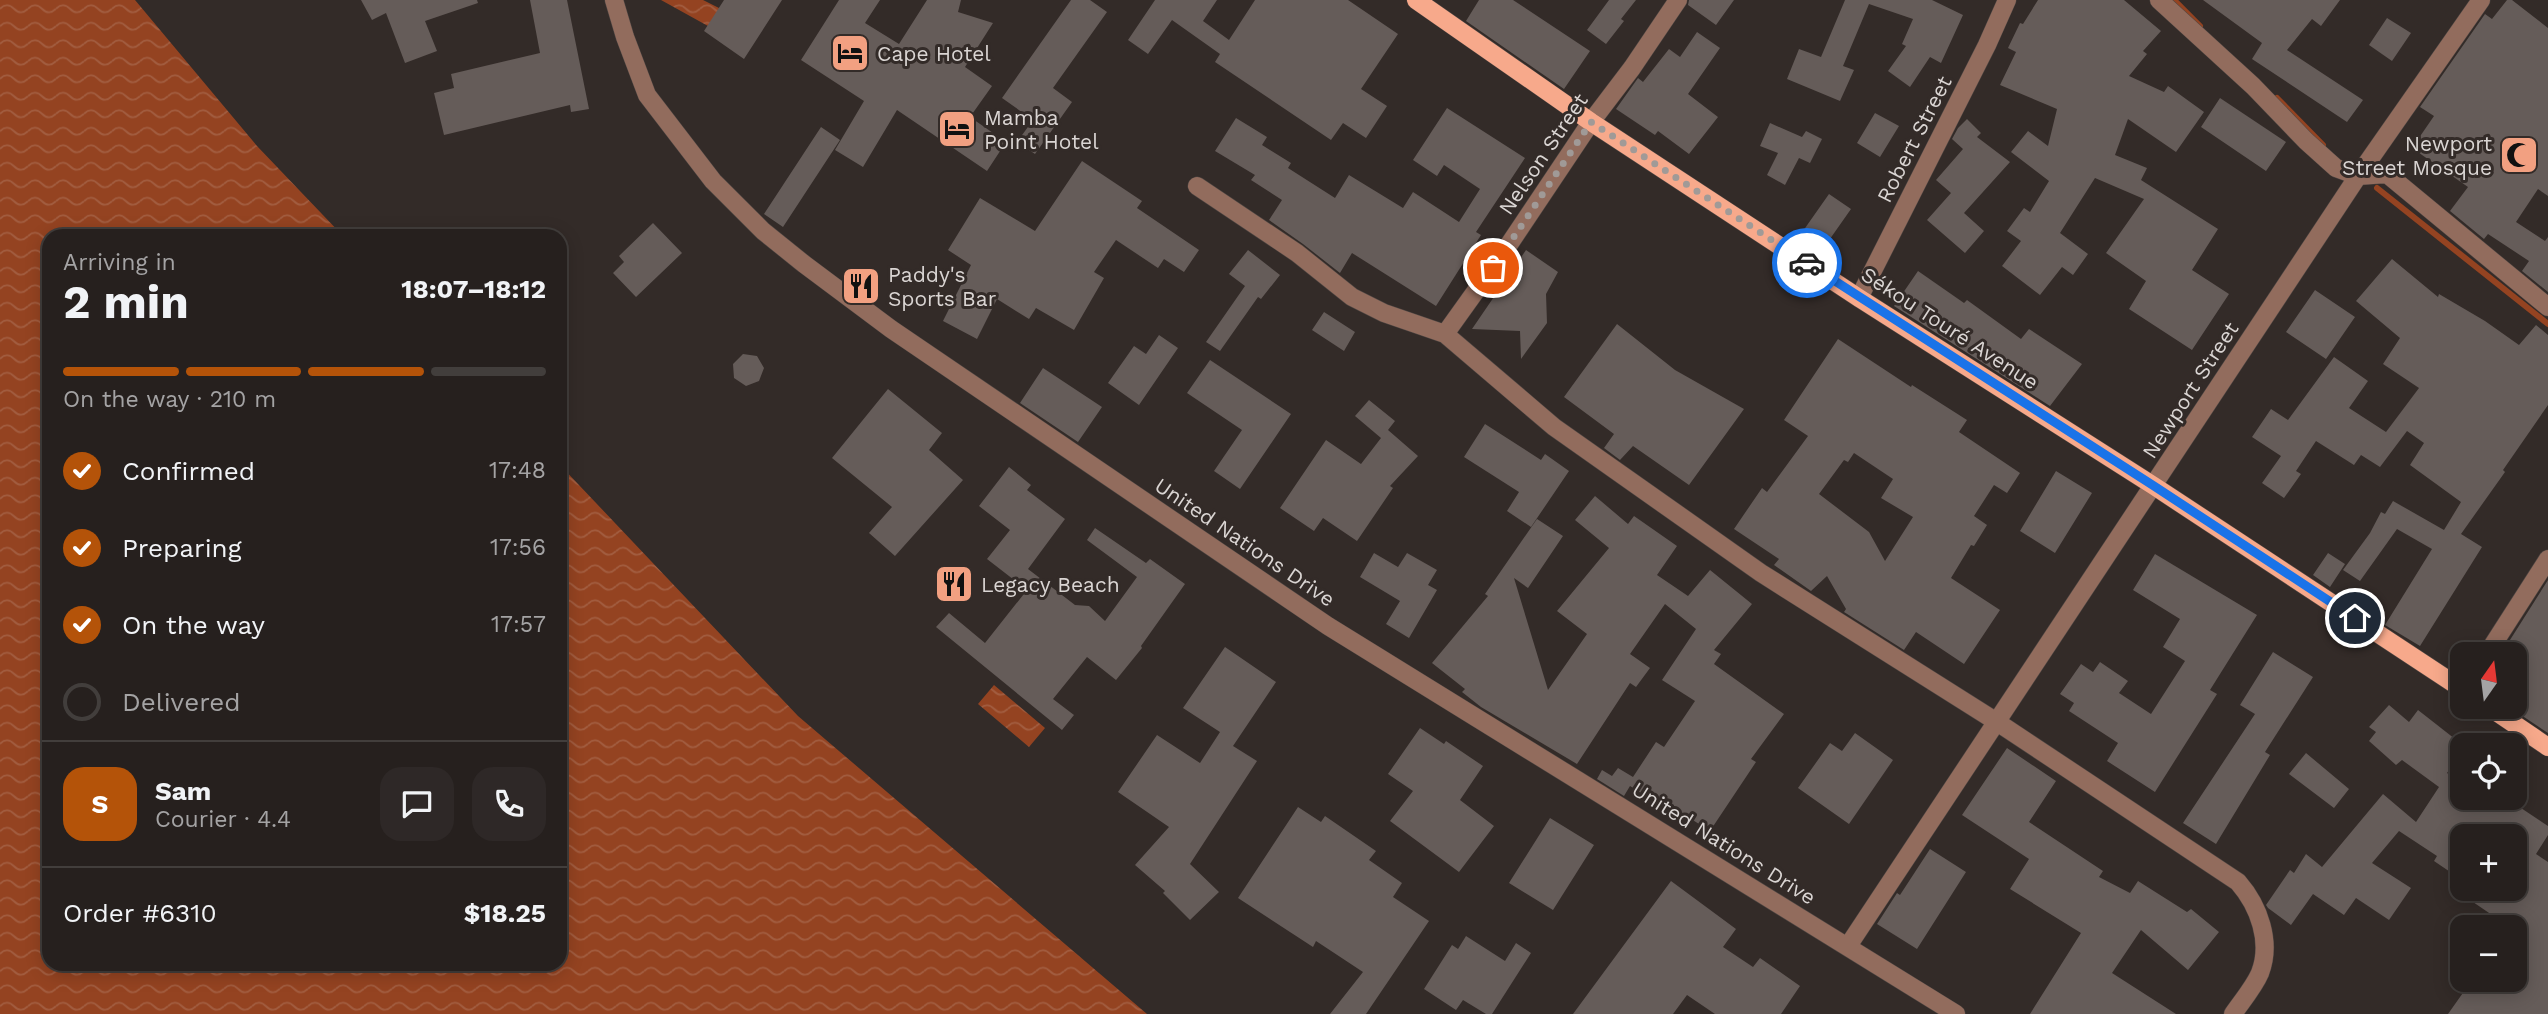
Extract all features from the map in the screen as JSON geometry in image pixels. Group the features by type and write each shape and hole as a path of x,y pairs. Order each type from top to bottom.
{"main road":[{"name":"Sékou Touré Avenue","path":"1416,0 1591,122 2450,681"},
{"path":"2507,719 2548,747"}],"street":[{"name":"United Nations Drive","path":"614,0 647,95 713,181 763,231 804,264 903,337 1328,626 1956,1014"},
{"name":"Nelson Street","path":"1446,334 1678,0"},
{"name":"Robert Street","path":"1859,298 1987,45 2007,0"},
{"path":"2159,0 2336,168 2358,176 2387,174 2548,307"},
{"name":"Newport Street","path":"1848,946 2358,176 2481,0"},
{"path":"1197,186 1297,253 1352,297 1384,313 1446,334 1554,427 1761,573 1997,722 2238,882 2252,899 2263,932 2266,953 2259,975 2233,1014"},
{"path":"2495,642 2548,559"}],"water":[{"path":"0,0 135,0 257,146 336,229 42,229 42,971 567,971 567,472 798,716 1147,1014 0,1014"},
{"path":"661,0 703,0 727,12 717,31"},
{"path":"994,685 1045,728 1029,747 978,704"}],"building":[{"path":"361,0 477,0 478,3 425,21 437,51 405,63 386,13 372,20"},
{"path":"530,0 567,0 589,109 571,112 570,105 444,135 434,93 454,88 451,74 540,53"},
{"path":"724,0 782,0 744,59 704,31"},
{"path":"839,0 880,0 865,23 899,44 927,0 961,0 958,12 993,23 965,67 992,86 970,117 1006,142 987,171 897,110 863,167 835,150 864,101 801,60"},
{"path":"1071,0 1090,0 1107,12 1053,88 1072,102 1035,154 1017,142 1033,120 1002,98"},
{"path":"1155,0 1217,0 1203,21 1229,40 1255,0 1348,0 1398,34 1361,89 1387,106 1366,138 1343,123 1331,140 1215,62 1220,54 1172,20 1148,54 1128,40"},
{"path":"1479,0 1513,0 1590,51 1564,89 1466,21"},
{"path":"1609,0 1636,0 1606,44 1587,30"},
{"path":"1689,0 1734,0 1716,25 1688,5"},
{"path":"1845,0 1932,0 1963,15 1941,63 1930,57 1910,87 1888,71 1906,46 1902,44 1913,19 1869,4 1843,66 1854,70 1840,101 1787,79 1799,49 1821,57"},
{"path":"2038,0 2124,0 2161,31 2143,51 2147,54 2129,76 2164,92 2168,86 2204,112 2176,152 2128,119 2115,155 2147,168 2141,180 2218,229 2192,270 2229,294 2192,350 2129,309 2146,281 2106,253 2144,199 2095,178 2060,233 2088,254 2073,275 2062,267 2040,295 2002,266 2021,241 2007,231 2024,208 2030,212 2049,181 2011,152 2028,131 2048,146 2057,109 2000,85 2016,52 2008,48 2020,23 2023,24"},
{"path":"2203,0 2340,0 2321,26 2312,19 2287,50 2363,100 2347,122 2252,59 2262,43"},
{"path":"2507,0 2512,0 2548,28 2548,196 2538,189 2516,222 2545,241 2548,237 2548,292 2522,271 2529,261 2488,234 2484,239 2450,211 2468,187 2412,148 2434,116 2420,107 2485,14 2492,19"},
{"path":"2387,18 2411,33 2392,61 2369,45"},
{"path":"1697,32 1720,48 1688,94 1718,117 1689,154 1658,131 1655,135 1616,109 1638,78 1643,82 1669,49 1680,57"},
{"path":"2220,98 2286,142 2266,171 2201,127"},
{"path":"1447,108 1525,158 1476,232 1481,235 1436,306 1352,253 1340,273 1269,220 1282,200 1251,180 1255,175 1215,151 1236,118 1267,137 1262,145 1291,163 1288,168 1335,198 1349,175 1403,208 1413,192 1459,222 1480,189 1444,165 1437,176 1413,160"},
{"path":"1875,113 1899,126 1880,157 1857,143"},
{"path":"1967,119 1981,133 1977,137 2010,162 1964,213 1984,231 1965,253 1927,220 1951,193 1936,180 1963,149 1952,139"},
{"path":"1770,123 1802,137 1806,131 1822,139 1810,163 1799,158 1785,185 1767,175 1778,153 1760,146"},
{"path":"821,127 840,140 783,227 764,214"},
{"path":"1082,161 1142,201 1137,208 1199,250 1184,272 1164,259 1158,268 1116,240 1094,272 1104,278 1074,330 1036,308 1029,319 997,299 977,339 943,321 971,265 948,250 980,198 1035,231"},
{"path":"1829,194 1851,209 1825,246 1803,231"},
{"path":"653,223 682,253 636,297 613,273 624,262 619,256"},
{"path":"1248,250 1280,275 1261,299 1258,297 1220,351 1206,342 1245,286 1229,274"},
{"path":"1526,250 1558,272 1546,294 1547,323 1521,359 1520,331 1472,329"},
{"path":"2392,259 2438,297 2439,294 2485,321 2519,345 2536,325 2548,335 2548,405 2461,534 2482,547 2420,646 2385,625 2432,549 2397,529 2360,581 2343,570 2370,533 2381,512 2385,514 2393,501 2444,530 2461,502 2410,465 2424,443 2407,431 2380,467 2361,455 2354,465 2316,441 2296,471 2301,474 2284,498 2262,483 2281,456 2252,437 2271,409 2288,420 2334,357 2368,381 2349,408 2386,432 2419,388 2383,364 2400,338 2356,301"},
{"path":"1918,271 1964,303 1967,300 2021,339 2029,329 2082,364 2050,406 1894,306"},
{"path":"2315,290 2355,317 2326,359 2286,332"},
{"path":"1324,312 1355,332 1344,351 1312,330"},
{"path":"1617,324 1675,370 1744,409 1689,485 1633,446 1620,460 1604,448 1614,434 1564,397"},
{"path":"1159,335 1178,348 1139,405 1108,383 1134,346 1146,354"},
{"path":"1838,339 1967,420 1959,432 2020,473 2007,493 1994,485 1974,516 1987,525 1951,578 2000,610 1964,664 1916,632 1904,650 1844,612 1846,609 1827,576 1811,591 1774,565 1779,559 1734,529 1762,488 1767,492 1808,436 1784,420","holes":["1854,453 1893,479 1881,498 1913,517 1885,561 1869,532 1819,494 1844,460 1848,462"]},
{"path":"743,354 757,356 764,368 759,381 746,386 734,378 733,364"},
{"path":"1210,360 1291,414 1240,489 1214,471 1242,430 1187,393"},
{"path":"1043,368 1102,407 1078,442 1020,403"},
{"path":"888,389 942,433 929,450 963,480 895,556 869,533 892,507 832,458"},
{"path":"1369,400 1395,421 1388,430 1418,456 1390,486 1393,488 1357,541 1323,518 1314,531 1280,508 1326,440 1361,464 1381,438 1355,416"},
{"path":"1485,424 1541,460 1545,454 1569,471 1531,527 1507,511 1519,492 1464,457"},
{"path":"1009,467 1031,485 1027,490 1065,519 1028,569 1075,605 1089,606 1105,621 1137,577 1087,540 1095,528 1146,563 1150,559 1185,584 1142,648 1116,680 1087,657 1053,699 1074,715 1062,730 936,627 949,613 985,643 1027,590 987,559 1010,530 979,506"},
{"path":"2056,471 2092,493 2055,553 2020,531"},
{"path":"1595,496 1628,524 1634,516 1677,546 1657,575 1688,596 1710,570 1752,604 1714,650 1721,654 1714,664 1784,714 1751,759 1756,762 1710,831 1688,817 1676,815 1630,786 1624,796 1597,779 1602,770 1612,776 1618,768 1633,777 1656,742 1664,747 1695,701 1662,680 1696,629 1665,604 1630,654 1650,668 1636,687 1630,683 1577,764 1481,707 1462,692 1465,689 1432,663 1488,596 1485,594 1537,519 1563,536 1528,588 1514,578 1548,690 1587,634 1557,611 1609,548 1575,520"},
{"path":"1374,553 1398,567 1407,553 1437,570 1428,585 1437,590 1409,638 1386,624 1400,601 1360,577"},
{"path":"2328,553 2345,564 2330,587 2313,575"},
{"path":"2155,554 2257,615 2210,690 2217,694 2155,792 2107,761 2118,743 2069,711 2074,703 2060,694 2081,664 2093,672 2100,662 2128,681 2119,693 2151,714 2185,661 2163,647 2180,619 2133,590"},
{"path":"2548,580 2548,733 2527,719 2527,642 2509,642"},
{"path":"1225,647 1276,682 1233,746 1257,761 1190,864 1219,892 1190,920 1163,893 1165,891 1135,865 1169,827 1118,792 1157,735 1200,763 1220,732 1183,708"},
{"path":"2273,652 2313,677 2265,752 2270,755 2216,844 2183,823 2255,714 2240,705"},
{"path":"2389,705 2409,722 2418,710 2450,735 2450,769 2447,773 2450,775 2450,810 2524,810 2548,826 2548,835 2536,854 2548,862 2548,1014 2448,1014 2464,992 2527,992 2527,915 2492,915 2472,901 2527,901 2527,824 2450,824 2450,872 2434,861 2437,856 2399,831 2372,863 2411,888 2389,920 2356,898 2344,915 2313,894 2291,925 2266,905 2290,870 2294,873 2306,854 2322,867 2383,794 2416,822 2439,787 2402,760 2396,765 2369,741 2376,732 2369,727"},
{"path":"1420,728 1444,744 1446,741 1483,766 1460,800 1494,826 1459,872 1390,821 1413,791 1388,774"},
{"path":"1855,733 1893,760 1849,824 1798,788 1830,743 1842,751"},
{"path":"2007,748 2056,781 2029,822 2103,871 2099,877 2130,893 2138,881 2187,912 2191,909 2219,932 2188,970 2141,930 2112,973 2176,1014 2030,1014 2081,933 2010,889 2029,859 1962,815"},
{"path":"2306,753 2349,789 2334,808 2289,774"},
{"path":"1298,807 1321,822 1325,816 1376,851 1369,860 1402,883 1393,897 1429,921 1366,1014 1330,1014 1363,972 1316,941 1313,947 1238,898"},
{"path":"1550,818 1594,845 1553,910 1509,883"},
{"path":"1930,849 1966,872 1917,949 1877,924"},
{"path":"1671,881 1736,929 1723,947 1753,967 1760,958 1800,986 1781,1014 1715,1014 1687,995 1673,1014 1573,1014"},
{"path":"1466,936 1505,961 1516,943 1531,953 1492,1014 1486,1014 1463,1000 1456,1010 1424,989 1452,945 1458,949"}],"waterway":[{"path":"2174,0 2200,26"},
{"path":"2277,98 2323,145"},
{"path":"2377,188 2548,324"}],"way so far":[{"path":"1493,268 1591,122 1807,263"}],"place":[{"name":"Cape Hotel","path":"850,53"},
{"name":"Mamba Point Hotel","path":"957,129"},
{"name":"Newport Street Mosque","path":"2519,155"},
{"name":"Paddy's Sports Bar","path":"861,286"},
{"name":"Legacy Beach","path":"954,584"}],"route":[{"path":"1807,263 2355,618"}]}
